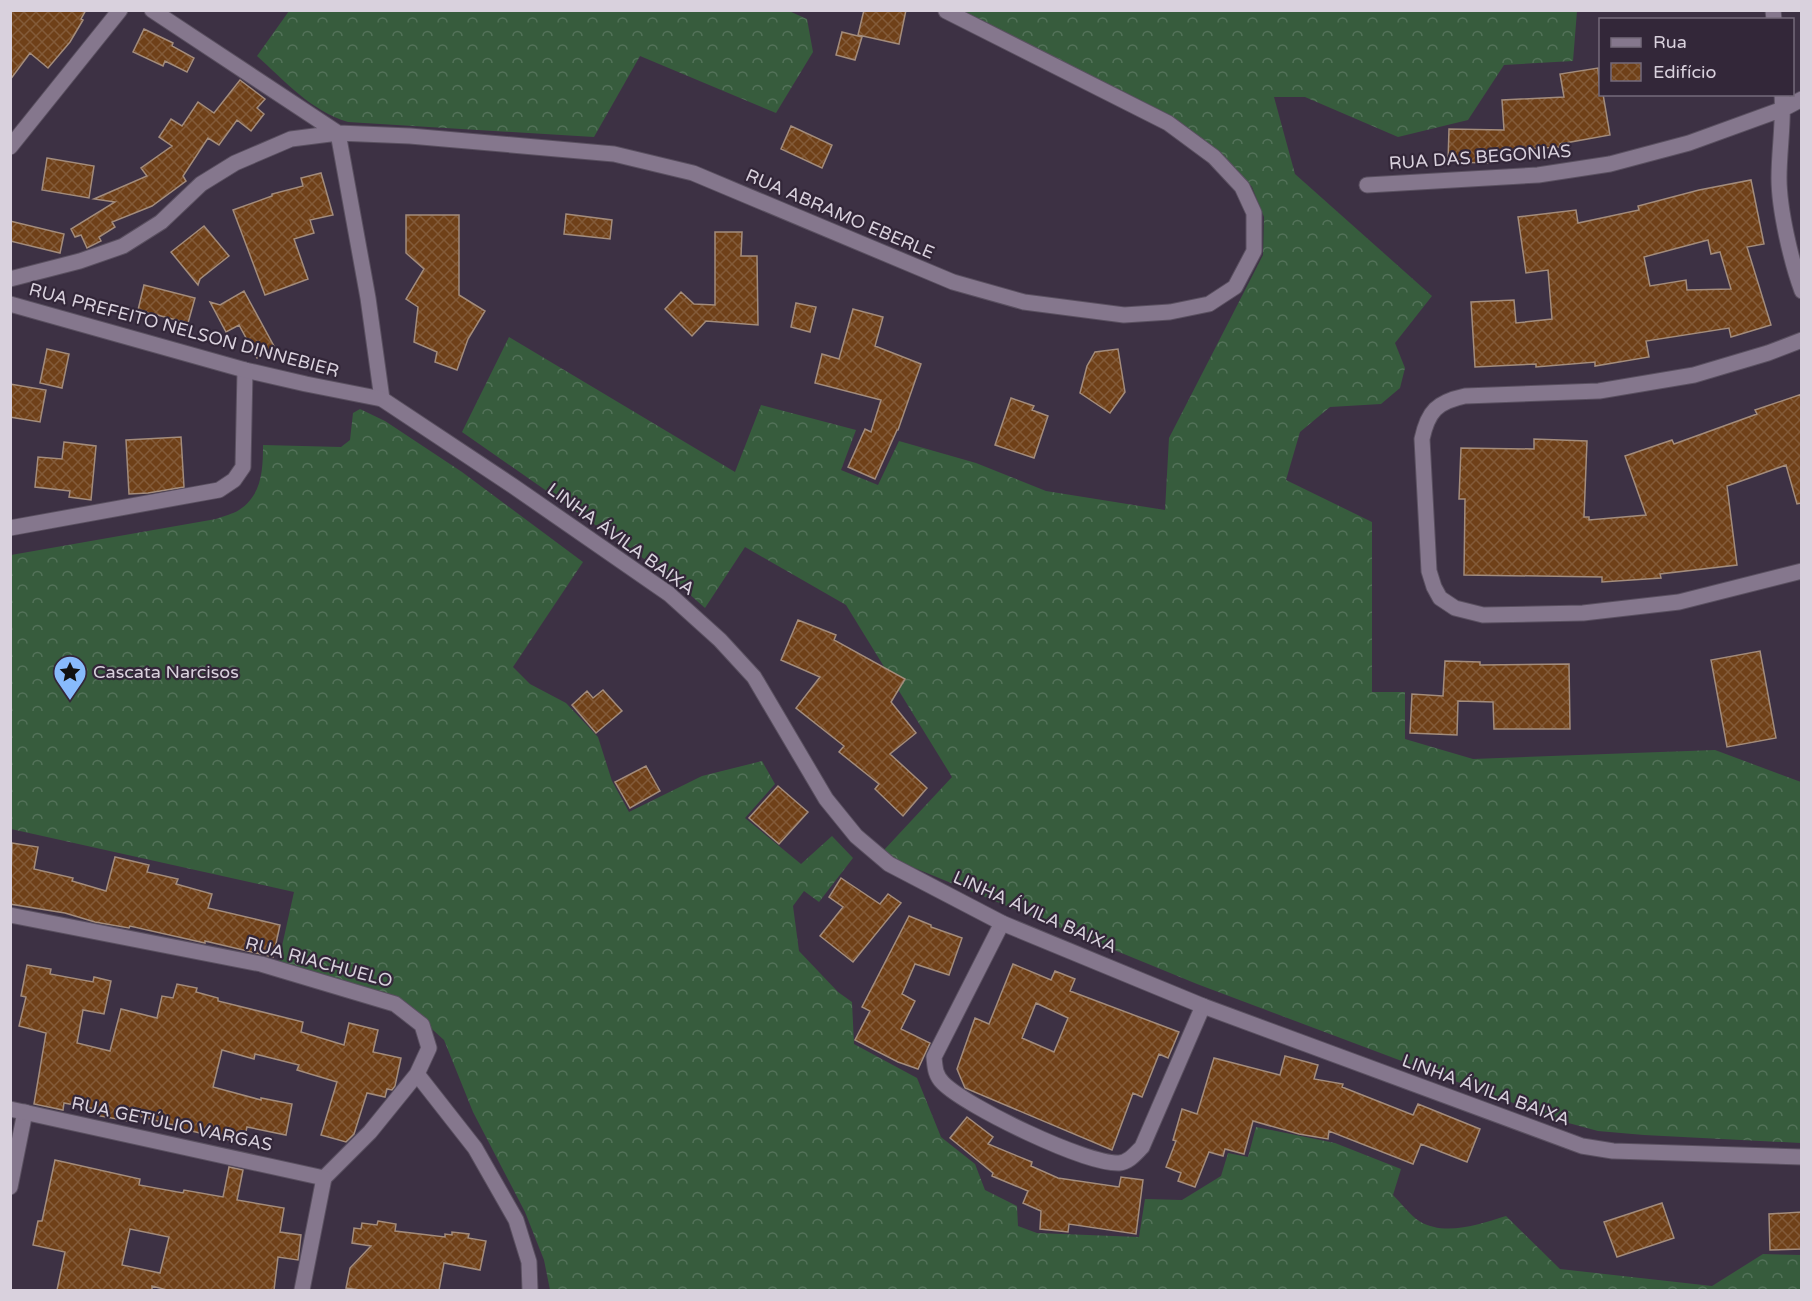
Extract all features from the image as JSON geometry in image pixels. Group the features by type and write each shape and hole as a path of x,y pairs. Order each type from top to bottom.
{"street":[{"path":"10,147 120,10"},
{"path":"152,10 338,133 368,298 382,399"},
{"name":"RUA ABRAMO EBERLE","path":"10,279 80,261 123,246 161,222 201,184 236,163 291,139 338,133 410,136 614,154 693,173 952,282 1024,302 1125,315 1170,312 1209,304 1235,287 1254,251 1254,213 1242,187 1214,157 1168,123 946,11"},
{"name":"RUA DAS BEGONIAS","path":"1366,184 1538,175 1610,164 1689,143 1782,102 1802,99"},
{"path":"1782,102 1779,179 1795,274 1802,291"},
{"name":"RUA PREFEITO NELSON DINNEBIER","path":"10,304 245,370 382,399"},
{"path":"1802,340 1768,353 1694,375 1599,391 1465,396 1447,400 1435,408 1426,421 1422,439 1430,571 1434,587 1440,598 1455,608 1483,615 1583,613 1679,603 1802,571"},
{"path":"10,528 219,490 234,480 243,467 245,370"},
{"name":"LINHA ÁVILA BAIXA","path":"382,399 669,594 720,640 754,677 826,798 856,836 889,864 1002,923 1203,1006 1582,1146 1613,1151 1802,1157"},
{"name":"RUA RIACHUELO","path":"10,915 261,964 395,1004 422,1025 429,1048 417,1074 370,1132 324,1178"},
{"path":"1002,923 934,1057 935,1072 941,1082 955,1092 999,1118 1064,1149 1086,1157 1120,1163 1132,1158 1142,1147 1203,1006"},
{"path":"417,1074 476,1148 516,1220 529,1262 530,1290"},
{"path":"10,1187 18,1110"},
{"name":"RUA GETÚLIO VARGAS","path":"18,1110 324,1178"},
{"path":"302,1290 324,1178"}],"green space":[{"path":"289,11 789,11 807,19 813,52 776,113 640,56 594,137 348,122 310,103 257,56"},
{"path":"958,11 1577,11 1573,61 1504,65 1468,120 1398,137 1305,97 1274,97 1295,174 1432,296 1395,343 1405,368 1400,388 1381,404 1330,407 1300,432 1286,480 1372,522 1372,692 1405,692 1405,739 1473,759 1715,750 1801,782 1801,1143 1598,1131 1561,1121 1197,984 900,862 884,850 952,777 846,605 745,547 705,608 670,577 462,432 509,337 735,472 761,405 856,430 841,470 878,485 899,441 976,463 1046,491 1165,510 1169,438 1263,255 1264,217 1252,187 1217,150 1172,117"},
{"path":"360,409 385,421 462,472 583,562 513,667 530,684 566,703 598,737 612,781 629,812 702,776 762,761 775,784 745,818 801,864 832,836 853,858 819,902 804,891 793,906 799,951 838,992 852,1002 854,1044 917,1078 941,1137 975,1164 985,1190 1017,1206 1018,1226 1037,1233 1139,1237 1145,1199 1182,1200 1221,1176 1228,1153 1248,1157 1256,1127 1335,1143 1401,1169 1393,1195 1419,1221 1429,1226 1462,1228 1506,1216 1560,1269 1712,1286 1763,1254 1801,1255 1801,1290 550,1290 544,1260 525,1212 473,1112 444,1040 412,1011 278,964 294,892 11,829 11,555 216,519 234,513 247,504 257,489 260,481 263,445 341,447 350,440 353,413"}],"building":[{"path":"10,10 86,10 70,42 48,68 30,53 10,80"},
{"path":"864,10 906,10 899,44 858,35"},
{"path":"144,29 173,43 172,46 194,58 187,72 165,61 163,66 133,52"},
{"path":"842,32 862,37 855,60 836,55"},
{"path":"1598,68 1599,96 1603,96 1610,135 1560,144 1560,147 1490,151 1490,163 1448,162 1449,129 1504,130 1502,100 1564,97 1560,74"},
{"path":"240,80 265,99 257,108 264,114 251,131 237,120 219,145 208,138 183,176 186,181 152,206 112,222 115,227 99,237 101,241 87,248 81,235 75,237 71,229 115,202 94,199 147,176 141,168 172,146 159,137 171,119 182,126 198,102 214,113"},
{"path":"791,126 832,145 822,168 781,149"},
{"path":"47,158 94,166 89,198 42,190"},
{"path":"321,173 333,215 310,220 314,233 294,239 308,279 265,295 233,210 272,196 272,194 303,186 301,178"},
{"path":"1751,180 1764,244 1747,247 1771,325 1731,337 1729,328 1646,341 1649,357 1595,366 1595,362 1536,367 1536,364 1475,367 1471,302 1514,300 1516,323 1552,319 1548,270 1526,273 1518,217 1576,210 1578,223 1639,210 1638,206 1699,190","holes":["1708,240 1711,254 1720,252 1731,289 1687,290 1686,280 1650,286 1644,257"]},
{"path":"566,214 612,220 610,239 564,234"},
{"path":"406,215 459,215 459,295 485,311 468,339 457,370 435,362 437,352 414,342 418,307 406,299 424,269 406,253"},
{"path":"10,221 64,234 60,253 10,241"},
{"path":"204,226 229,256 200,279 198,285 171,252"},
{"path":"715,232 742,232 741,256 757,256 758,325 706,321 692,336 665,309 681,292 694,304 715,305"},
{"path":"144,285 195,298 188,323 138,310"},
{"path":"244,291 275,348 257,358 239,325 226,332 210,302 220,305"},
{"path":"796,303 816,307 810,332 791,327"},
{"path":"853,309 883,317 875,346 921,364 898,430 875,479 848,467 865,429 871,432 881,400 815,383 822,354 839,359"},
{"path":"47,349 69,354 62,388 40,383"},
{"path":"1118,349 1125,392 1110,413 1080,393 1087,366 1095,352"},
{"path":"10,384 46,390 40,422 10,417"},
{"path":"1802,394 1802,503 1797,504 1786,465 1727,486 1737,565 1660,574 1661,578 1602,582 1602,577 1464,575 1465,499 1459,499 1461,448 1534,449 1534,439 1587,441 1584,517 1589,517 1589,520 1646,515 1625,456 1672,440 1674,444 1757,414 1755,410"},
{"path":"1011,398 1034,406 1032,410 1048,416 1034,458 995,445"},
{"path":"181,437 184,487 129,494 126,440"},
{"path":"64,442 96,446 91,500 69,497 70,491 35,487 38,457 62,459"},
{"path":"798,620 836,635 834,640 905,679 891,702 916,733 890,754 927,788 903,816 875,789 879,784 839,752 844,746 796,708 820,677 781,660"},
{"path":"1760,651 1776,738 1727,747 1711,660"},
{"path":"1445,661 1480,662 1480,665 1569,664 1570,729 1494,729 1493,702 1458,701 1457,735 1410,733 1412,694 1443,696"},
{"path":"603,690 622,711 596,733 572,705 587,691 593,698"},
{"path":"646,766 660,791 630,808 615,782"},
{"path":"778,786 808,812 779,844 749,818"},
{"path":"12,843 38,847 34,869 73,878 72,881 106,891 115,857 149,865 147,872 178,879 176,884 212,894 208,908 280,925 273,957 205,941 205,943 130,926 129,928 95,922 65,913 10,904"},
{"path":"841,878 880,904 888,894 901,903 853,962 820,936 843,907 829,897"},
{"path":"909,916 962,938 949,975 915,964 902,994 915,1001 901,1029 930,1043 918,1069 898,1062 855,1040 870,1011 862,1007"},
{"path":"1013,964 1051,980 1055,971 1075,979 1070,991 1179,1032 1168,1058 1159,1054 1142,1097 1133,1093 1112,1150 965,1088 957,1069 975,1018 989,1024","holes":["1036,1003 1068,1018 1054,1052 1022,1038"]},
{"path":"27,965 51,969 50,974 93,982 94,977 111,981 104,1014 83,1010 77,1043 110,1051 121,1009 157,1018 162,996 173,998 177,984 197,988 196,992 218,998 218,1001 303,1022 301,1032 344,1045 349,1023 378,1030 373,1052 401,1058 395,1086 392,1090 387,1089 385,1097 367,1093 354,1134 346,1142 321,1135 337,1082 297,1070 299,1065 255,1054 254,1059 222,1050 213,1087 261,1100 261,1098 292,1104 286,1135 247,1127 243,1143 130,1114 128,1121 100,1116 101,1110 64,1103 63,1110 34,1104 46,1033 19,1026 26,997 21,996"},
{"path":"1285,1056 1318,1065 1314,1079 1343,1084 1342,1087 1413,1115 1418,1104 1480,1129 1467,1162 1421,1144 1413,1164 1329,1131 1328,1139 1299,1134 1253,1121 1244,1154 1225,1149 1223,1156 1209,1152 1195,1187 1178,1181 1181,1173 1166,1167 1176,1141 1173,1140 1182,1109 1197,1114 1214,1058 1280,1075"},
{"path":"967,1117 993,1137 988,1144 1032,1162 1031,1166 1058,1178 1119,1187 1121,1177 1143,1180 1136,1234 1069,1224 1068,1232 1040,1229 1041,1211 1023,1203 1028,1191 992,1176 993,1173 950,1138"},
{"path":"55,1160 140,1179 139,1185 223,1197 229,1167 243,1170 237,1200 284,1208 280,1232 301,1235 298,1260 278,1257 274,1290 167,1290 152,1286 152,1290 57,1290 65,1252 33,1245 38,1221 42,1221","holes":["130,1229 169,1237 160,1273 122,1265"]},
{"path":"1662,1203 1674,1238 1617,1257 1604,1222"},
{"path":"1802,1212 1802,1249 1770,1250 1769,1214"},
{"path":"378,1221 396,1224 395,1231 445,1237 445,1234 452,1235 452,1232 469,1234 468,1238 486,1241 480,1270 444,1263 439,1290 346,1288 350,1268 371,1246 352,1243 354,1228 361,1229 362,1223 377,1225"}],"place":[{"name":"Cascata Narcisos","path":"70,701"}]}
